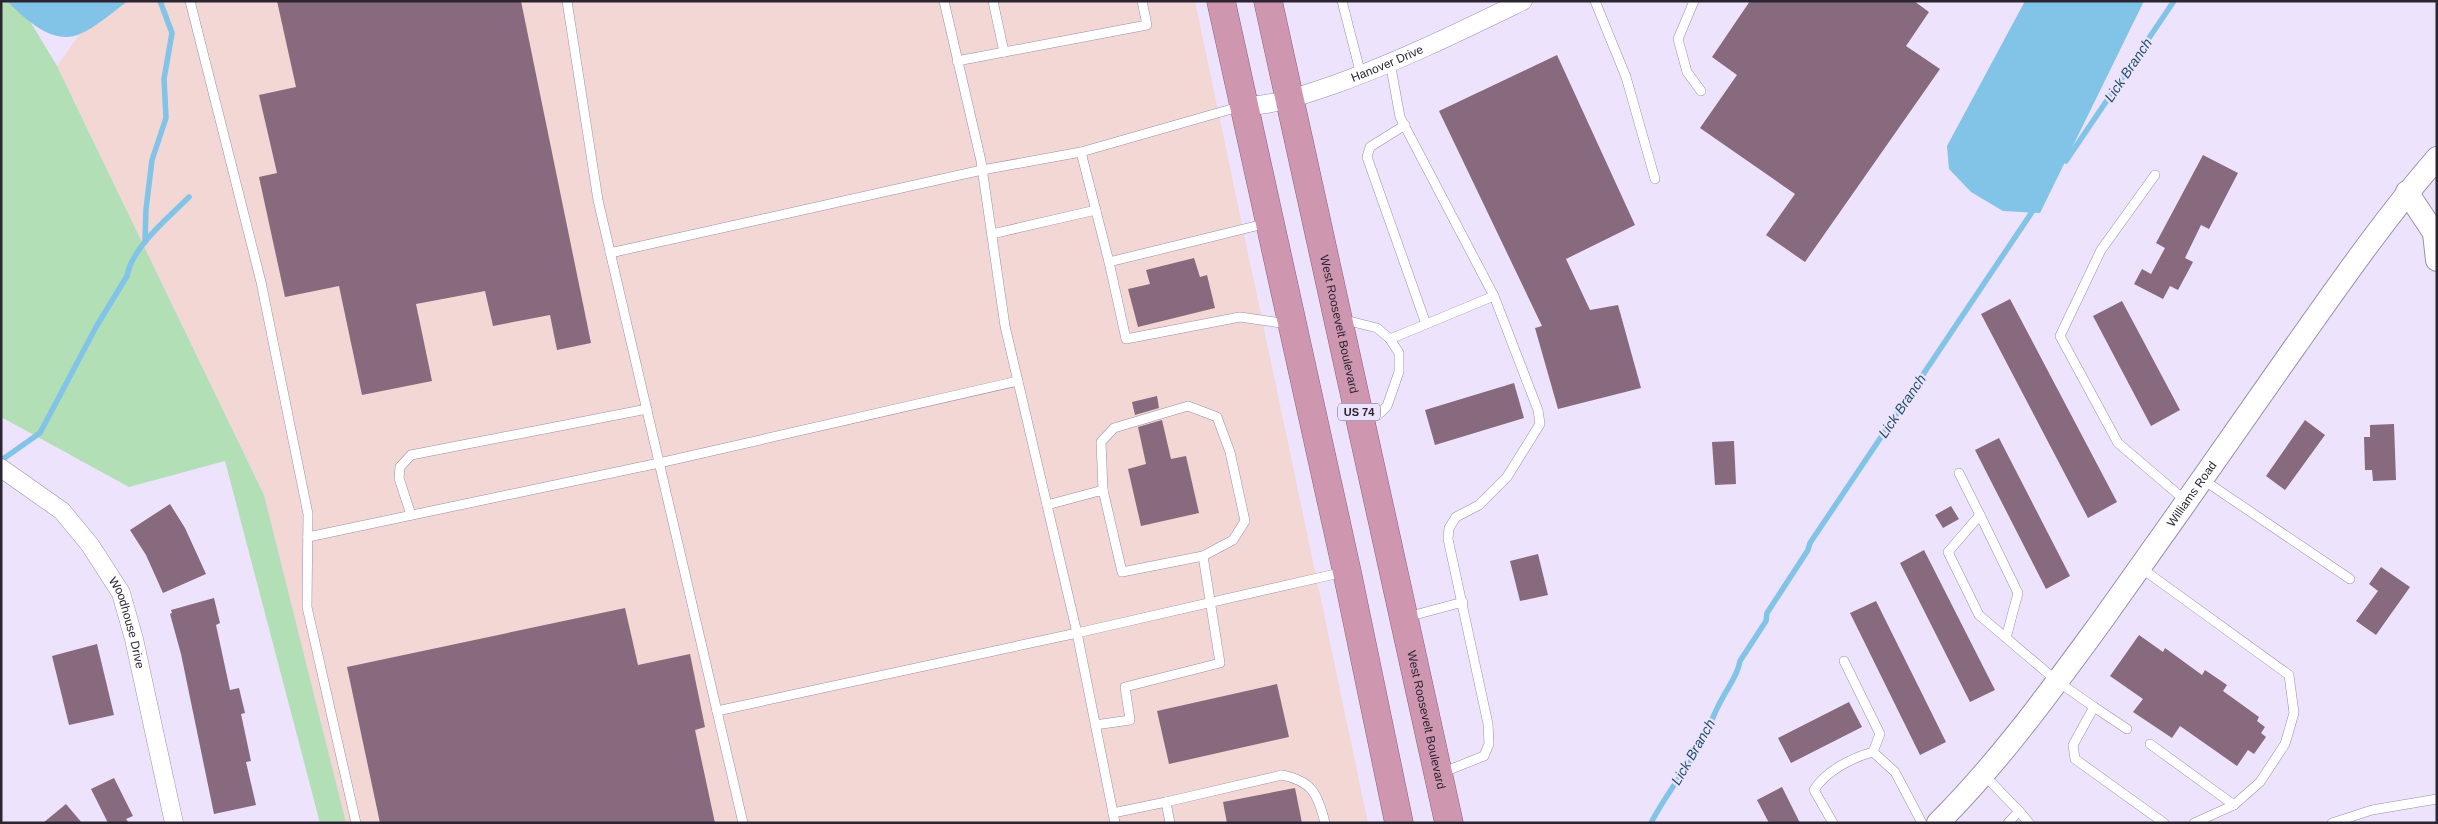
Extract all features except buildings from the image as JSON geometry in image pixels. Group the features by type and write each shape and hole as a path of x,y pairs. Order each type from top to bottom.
{"highway":[{"path":"1221,1 1347,572 1399,823"},
{"name":"West Roosevelt Boulevard","path":"1268,1 1449,823"}],"street":[{"name":"Hanover Drive","path":"1245,106 1268,105 1290,100 1361,75 1523,1"},
{"name":"Williams Road","path":"1938,823 2013,741 2140,567 2407,192 2437,158"},
{"path":"2407,192 2434,233 2437,260"},
{"name":"Woodhouse Drive","path":"1,468 62,511 90,545 121,592 134,640 174,823"}],"lane":[{"path":"190,1 261,282 308,514 307,607 356,823"},
{"path":"567,1 596,190 743,823"},
{"path":"944,1 982,170 1005,326 1077,633 1114,823"},
{"path":"993,1 1004,52"},
{"path":"957,61 1146,25 1142,1"},
{"path":"1342,1 1361,75"},
{"path":"1595,1 1626,77 1655,180"},
{"path":"1694,1 1678,39 1687,72 1701,91"},
{"path":"1390,62 1400,117 1494,296 1538,410 1540,424 1507,477 1479,505 1456,517 1449,528 1448,540 1488,724 1489,744 1484,756 1438,774"},
{"path":"610,253 982,170 1081,152 1245,106"},
{"path":"1405,125 1370,147 1368,156 1426,324"},
{"path":"1081,152 1126,339 1240,317 1293,324"},
{"path":"2155,175 2101,250 2060,336 2118,443 2186,501"},
{"path":"992,234 1096,210"},
{"path":"1109,262 1270,223"},
{"path":"1390,339 1494,296"},
{"path":"1338,318 1377,328 1390,339 1399,353 1399,372 1396,388 1387,406 1378,415 1361,421"},
{"path":"308,537 659,463 1018,381"},
{"path":"1188,406 1217,417 1230,452 1245,521 1233,540 1202,556 1122,572 1103,490 1101,442 1114,428 1188,406"},
{"path":"411,515 399,478 400,467 412,455 647,410"},
{"path":"1959,473 2018,592 2006,638"},
{"path":"2202,478 2350,579"},
{"path":"1047,505 1103,490"},
{"path":"1980,515 1948,552 1978,615 2057,681 2127,728"},
{"path":"1096,725 1130,720 1126,687 1220,663 1202,556"},
{"path":"2140,567 2289,675 2294,713 2285,744 2260,782 2234,805 2194,823"},
{"path":"717,711 1347,572"},
{"path":"1404,618 1463,602"},
{"path":"1844,662 1880,734 1872,752"},
{"path":"2094,707 2073,745 2075,759 2164,823"},
{"path":"2150,744 2234,805"},
{"path":"1833,823 1814,790 1822,777 1860,755 1872,752"},
{"path":"1872,752 1894,772 1922,823"},
{"path":"1113,812 1166,802 1282,775 1299,778 1313,790 1321,805 1325,823"},
{"path":"1983,775 2029,823"},
{"path":"2332,823 2362,813 2437,799"},
{"path":"1166,802 1170,823"},
{"path":"2008,823 2019,812"},
{"path":"2362,813 2364,823"}],"shaded area":[{"path":"103,1 1195,1 1368,823 346,823 264,495 57,66"}],"green space":[{"path":"1,1 18,1 57,66 264,495 346,823 320,823 225,461 129,487 1,417"}],"water":[{"path":"7,1 128,1 92,28 70,37 50,34 40,29"},
{"path":"2025,1 2144,1 2040,213 2003,211 1971,192 1949,169 1947,146"}],"waterway":[{"path":"145,242 146,209 152,160 166,118 164,79 172,33 160,1"},
{"name":"Lick Branch","path":"2066,161 2174,1"},
{"path":"3,459 40,433 96,327 127,276 136,254 152,233 189,197"},
{"name":"Lick Branch","path":"1651,823 1699,748 1735,676 1740,661 1766,621 1767,613 1808,550 1810,543 2036,206"}]}
